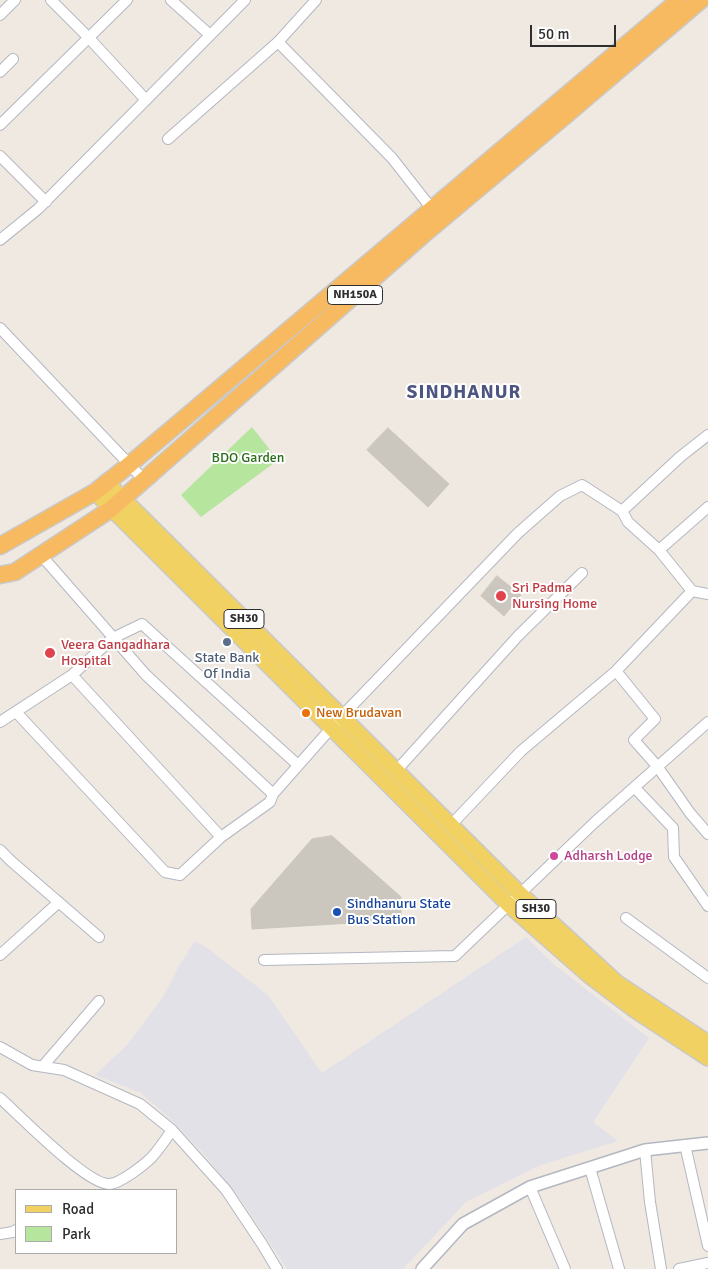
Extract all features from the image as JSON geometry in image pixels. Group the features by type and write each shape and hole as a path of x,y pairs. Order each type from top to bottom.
{"highway":[{"name":"NH150A","path":"0,546 100,487 129,465 679,0"},
{"name":"NH150A","path":"0,575 14,572 111,510 424,235 701,0"}],"main road":[{"name":"SH30","path":"100,487 124,498 519,893 617,983 708,1043"},
{"path":"100,487 111,510 508,904 590,976 635,1010 708,1058"}],"street":[{"path":"0,14 15,0"},
{"path":"51,0 146,100"},
{"path":"0,125 127,0"},
{"path":"171,0 210,35"},
{"path":"0,240 46,202 245,0"},
{"path":"168,139 278,42 316,0"},
{"path":"278,42 392,158 432,208"},
{"path":"0,72 13,59"},
{"path":"0,156 46,202"},
{"path":"0,328 144,480"},
{"path":"622,512 680,458 708,435"},
{"path":"16,712 165,872 180,875 221,837 270,802 273,794 331,728 518,533 560,496 582,485 622,512 628,522 659,550 692,592 708,594"},
{"path":"659,550 708,507"},
{"path":"41,555 146,675 273,794"},
{"path":"396,771 518,636 582,573"},
{"path":"451,825 522,751 616,671 692,592"},
{"path":"0,722 72,675 113,638 142,624 298,765"},
{"path":"616,671 655,719 634,740 658,766 690,813 708,834"},
{"path":"72,675 221,837"},
{"path":"264,960 455,956 519,893 708,722"},
{"path":"635,788 673,828 674,857 708,906"},
{"path":"0,850 99,937"},
{"path":"0,955 59,902"},
{"path":"626,918 707,976"},
{"path":"43,1066 98,1001"},
{"path":"0,1047 32,1064 64,1070 140,1104 172,1130 226,1190 277,1269"},
{"path":"0,1098 80,1170 102,1183 112,1184"},
{"path":"100,1189 125,1178 151,1158 172,1130"},
{"path":"422,1269 463,1224 530,1187 645,1150 708,1143"},
{"path":"685,1146 708,1246"},
{"path":"645,1150 650,1202 661,1269"},
{"path":"590,1168 619,1269"},
{"path":"530,1187 565,1269"},
{"path":"0,1234 15,1231"},
{"path":"679,1269 708,1263"}],"shaded area":[{"path":"526,937 556,966 649,1038 593,1122 618,1141 541,1165 466,1202 403,1269 287,1269 243,1203 204,1154 166,1115 141,1093 95,1075 127,1045 163,997 195,941 206,947 268,995 322,1073"}],"green space":[{"name":"BDO Garden","path":"252,427 278,460 201,517 181,495"}],"building":[{"path":"388,428 449,484 428,507 367,450"},
{"path":"497,576 521,595 504,616 481,596"},
{"path":"332,836 401,897 401,920 252,929 251,909 312,839"}],"place":[{"name":"Sri Padma Nursing Home","path":"501,596"},
{"name":"State Bank Of India","path":"227,642"},
{"name":"Veera Gangadhara Hospital","path":"50,653"},
{"name":"New Brudavan","path":"306,713"},
{"name":"Adharsh Lodge","path":"554,856"},
{"name":"Sindhanuru State Bus Station","path":"337,912"}],"district":[{"name":"SINDHANUR","path":"464,393"}]}
